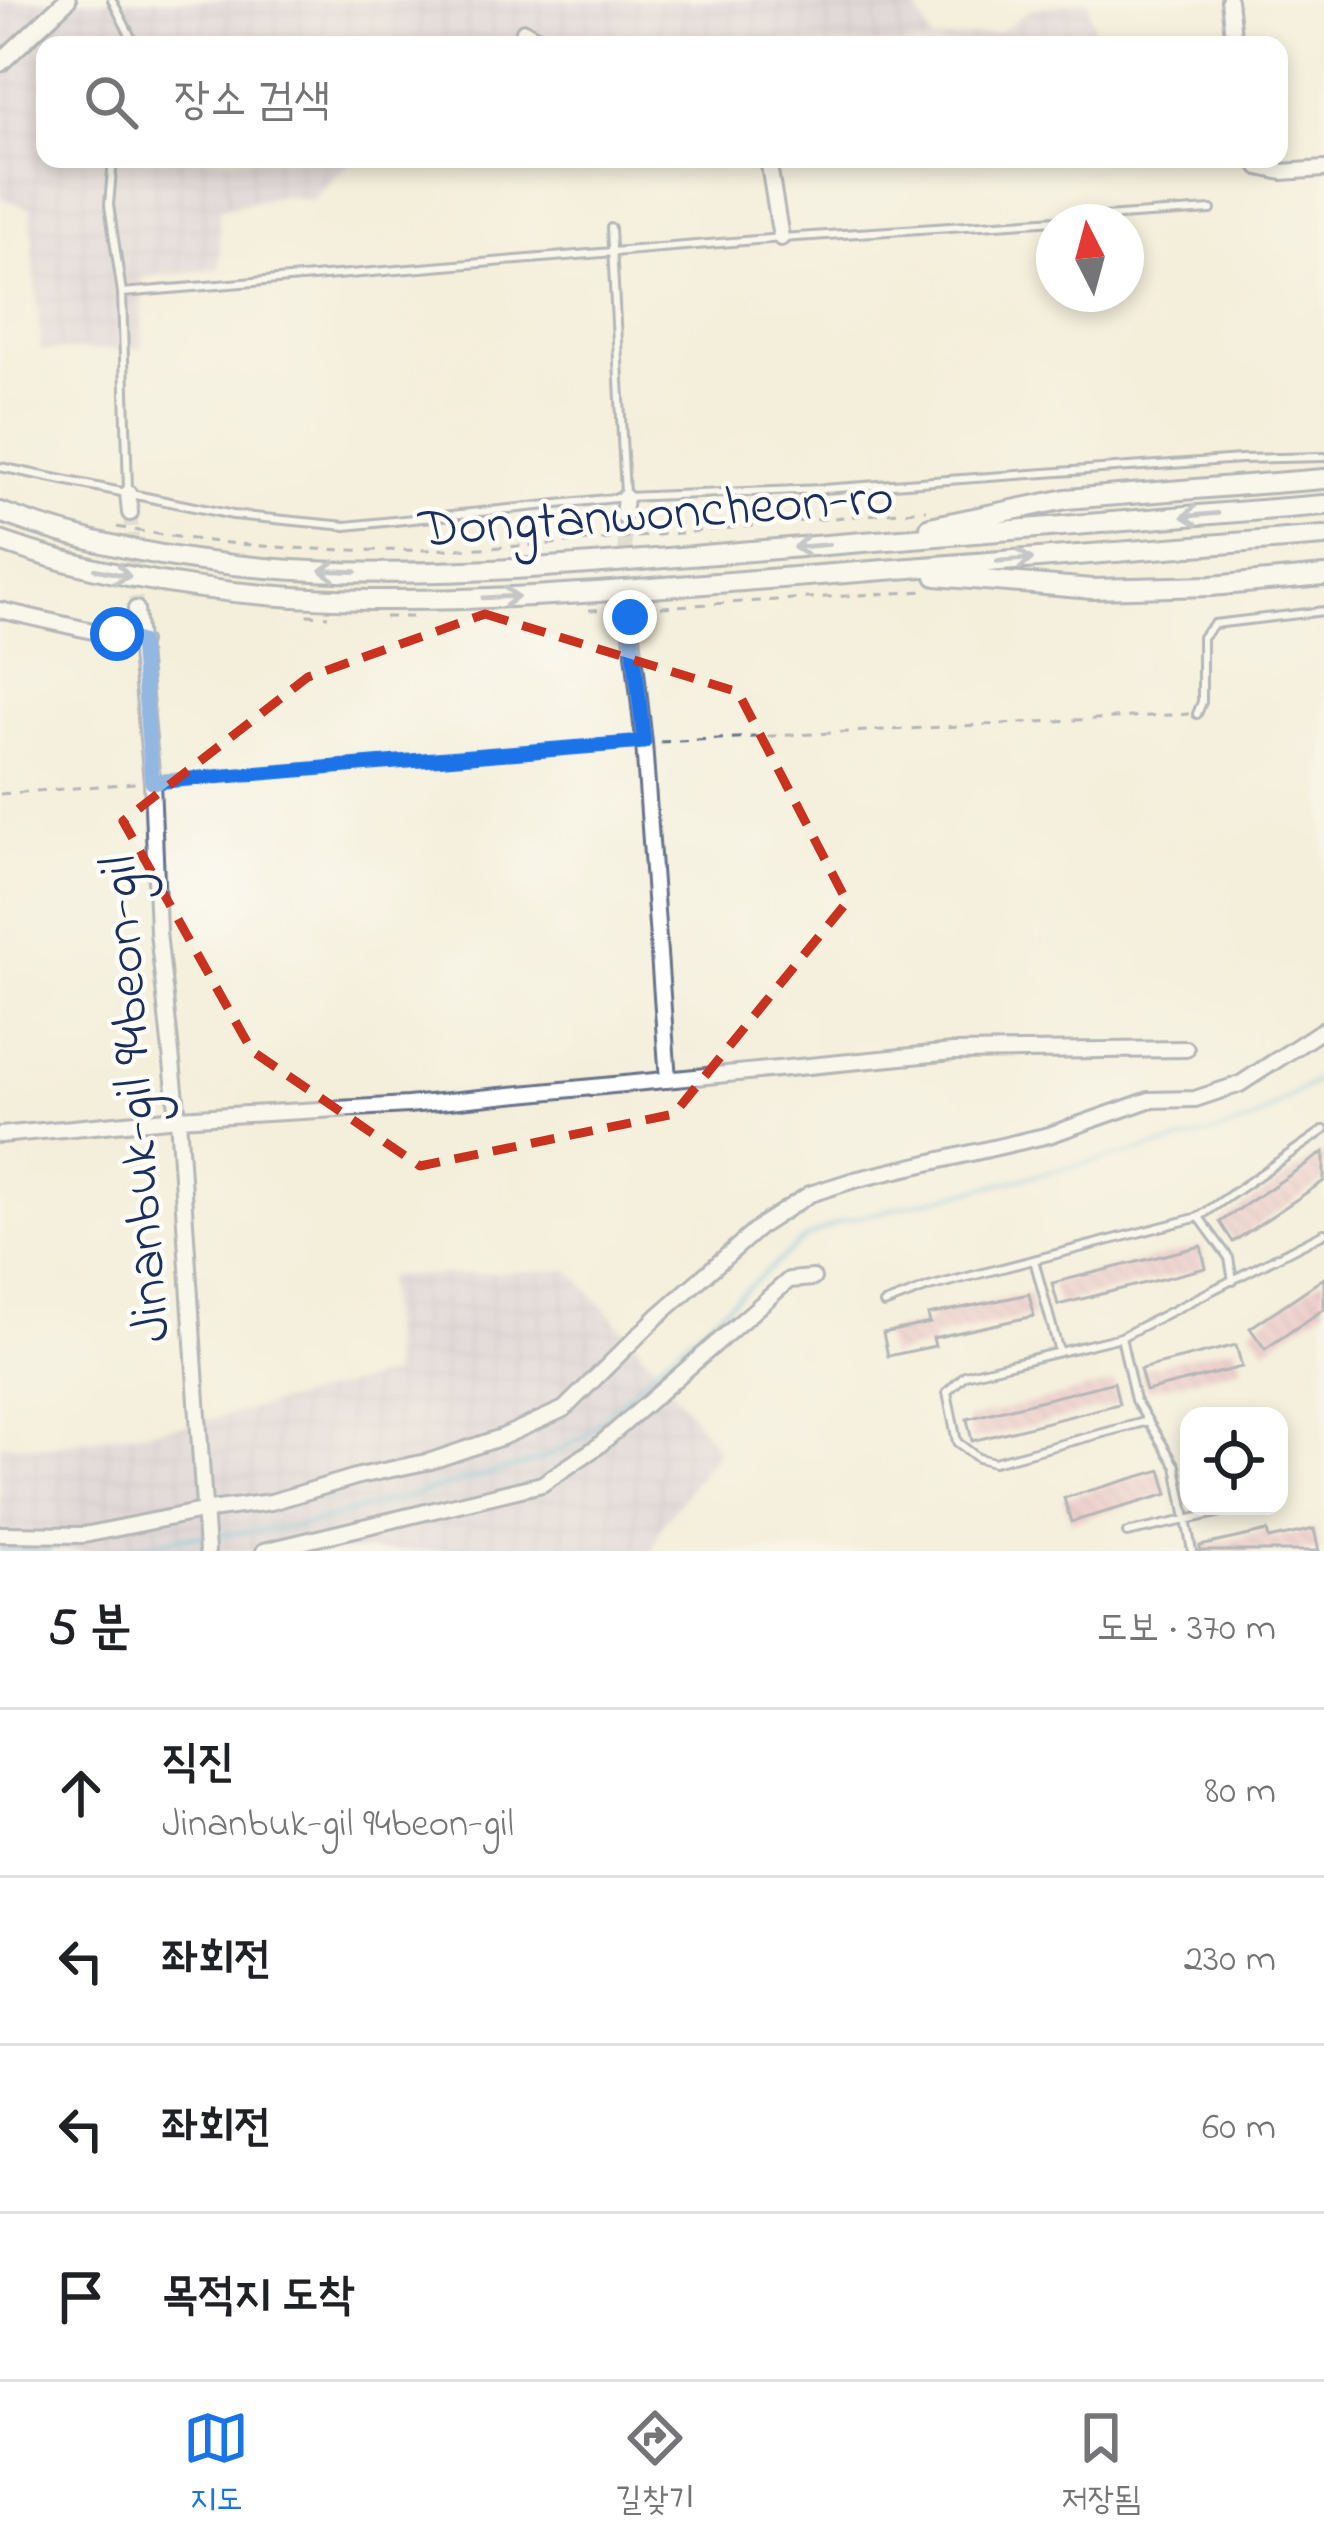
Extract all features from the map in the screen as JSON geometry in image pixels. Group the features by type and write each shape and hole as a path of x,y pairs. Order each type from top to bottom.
{"main road":[{"path":"862,542 1066,499 1324,479"},
{"name":"Dongtanwoncheon-ro","path":"0,512 53,530 177,556 313,570 494,570 1320,505"},
{"name":"Dongtanwoncheon-ro","path":"0,542 82,567 154,581 357,600 467,599 1321,536"},
{"path":"865,572 1092,589 1211,586 1324,576"}],"street":[{"path":"0,63 67,0"},
{"path":"1228,0 1233,36"},
{"path":"524,31 532,36"},
{"path":"769,168 781,238"},
{"path":"1264,168 1282,172 1324,169"},
{"path":"128,493 130,512"},
{"path":"623,516 625,497"},
{"name":"Jinanbuk-gil 94beon-gil","path":"136,608 207,1551"},
{"path":"0,610 141,642"},
{"path":"630,617 644,742 668,1080"},
{"path":"0,1534 84,1535 203,1519 431,1461 502,1437 564,1409 692,1286 762,1226 810,1194 1048,1135 1149,1100 1195,1099 1240,1084 1324,1029"},
{"path":"0,1135 178,1118 408,1105 953,1052 1186,1049"},
{"path":"264,1551 332,1543 434,1507 542,1484 597,1447 789,1280 813,1278"}],"lane":[{"path":"112,0 129,36"},
{"path":"112,168 109,205 122,293 128,493"},
{"path":"122,293 781,238 1211,210"},
{"path":"611,228 625,497"},
{"path":"0,466 233,515 346,526 625,497 824,489 1241,459 1324,458"},
{"path":"1197,714 1202,702 1202,637 1214,625 1324,611"},
{"path":"884,1304 929,1287 1199,1217 1324,1130"},
{"path":"1199,1217 1229,1258 1233,1282"},
{"path":"1148,1421 994,1462 978,1458 957,1442 947,1392 965,1375 1121,1337 1324,1233"},
{"path":"1034,1260 1059,1352"},
{"path":"1121,1337 1135,1400 1176,1466 1192,1551"},
{"path":"1127,1533 1208,1515"}],"path":[{"path":"117,527 244,546 424,552 595,544 747,524 944,508"},
{"path":"0,794 644,742 1197,714"}],"highlighted area":[{"path":"485,614 738,692 847,902 674,1114 420,1166 252,1051 123,821 308,677"}],"shaded area":[{"path":"0,0 911,0 930,36 36,36 36,168 344,168 311,200 281,195 219,209 220,269 142,277 143,348 41,351 30,208 0,198"},
{"path":"1088,0 1095,36 973,36 997,33 1031,9"},
{"path":"570,1270 632,1338 719,1450 662,1525 652,1551 0,1551 0,1443 47,1446 186,1425 391,1375 386,1277"}],"building":[{"path":"1324,1152 1324,1181 1233,1242 1220,1222"},
{"path":"1201,1246 1206,1268 1058,1305 1052,1283"},
{"path":"1324,1278 1324,1309 1265,1349 1250,1328"},
{"path":"1029,1294 1034,1316 933,1338 935,1346 888,1356 883,1333 930,1323 928,1315"},
{"path":"1236,1345 1242,1367 1146,1391 1140,1369"},
{"path":"1114,1382 1119,1404 972,1441 967,1419"},
{"path":"1161,1470 1168,1494 1071,1522 1064,1498"},
{"path":"1314,1529 1319,1551 1200,1551 1200,1546 1267,1531 1269,1539"}],"waterway":[{"path":"110,1551 186,1537 294,1528 541,1460 584,1437 659,1364 805,1238 842,1221 1215,1133 1252,1121 1324,1076"},
{"path":"0,1549 50,1551"}],"tunnel":[{"path":"130,513 136,609"},
{"path":"623,516 630,617"}],"route":[{"path":"117,634 141,642 152,782 644,742 630,617"}]}
